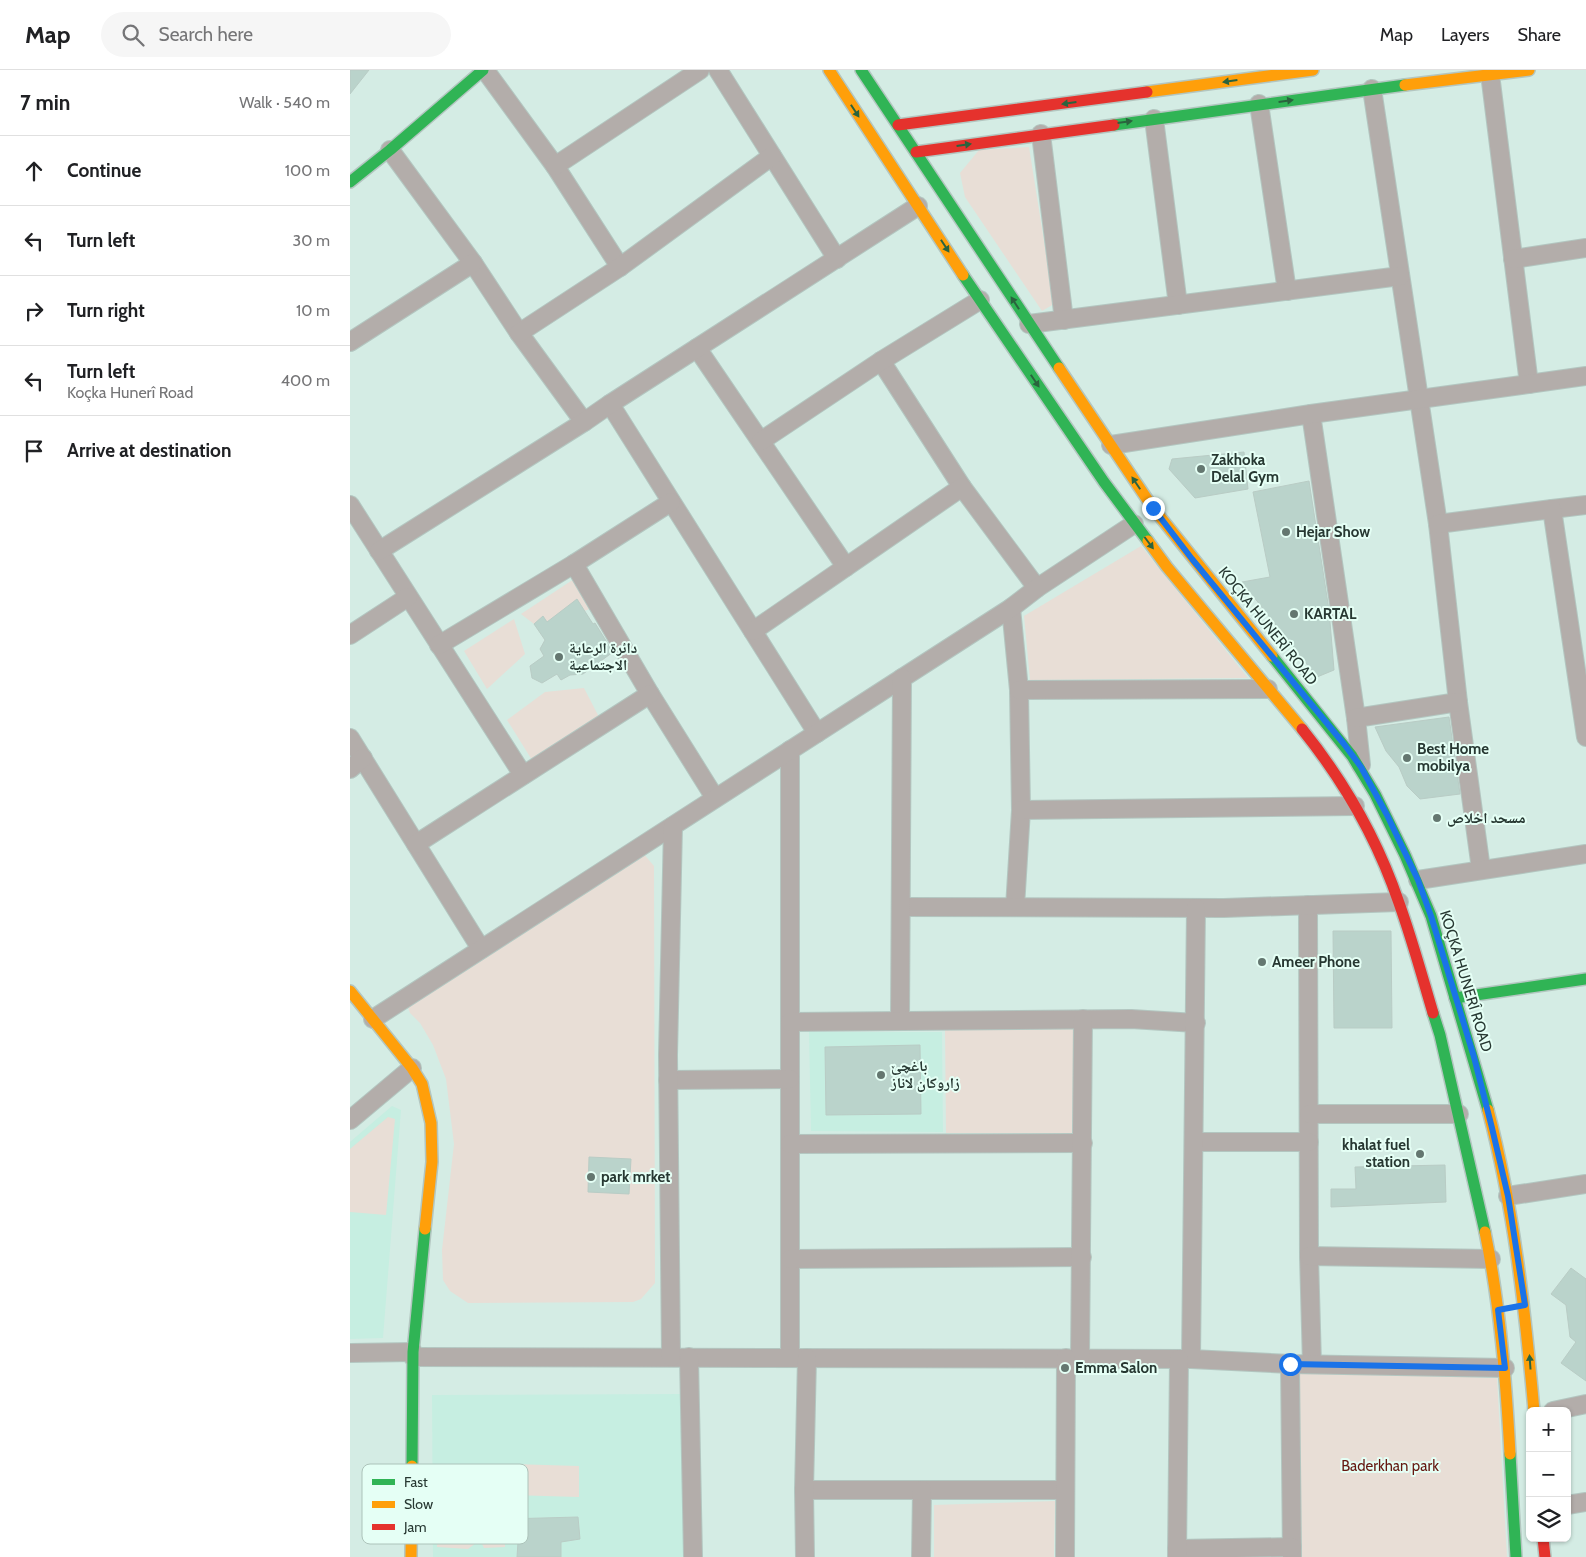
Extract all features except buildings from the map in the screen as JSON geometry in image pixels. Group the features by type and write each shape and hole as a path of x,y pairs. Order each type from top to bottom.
{"main road":[{"path":"350,182 484,70"},
{"path":"828,70 980,300 1134,524 1189,594 1304,732 1355,806 1384,865 1399,902 1440,1035 1478,1190 1491,1259 1511,1308 1505,1368 1516,1557"},
{"name":"KOÇKA HUNERÎ ROAD","path":"861,70 1158,515 1192,559 1330,725 1361,767 1387,815 1418,880 1431,916 1474,1057 1508,1196 1511,1308 1533,1407"},
{"path":"898,126 1314,70"},
{"path":"916,152 1259,104 1529,70"},
{"path":"1455,998 1586,979"},
{"path":"350,992 412,1068 422,1084 428,1103 433,1142 413,1354 412,1464"},
{"path":"1544,1542 1545,1557"},
{"path":"411,1544 411,1557"}],"street":[{"path":"484,70 556,166 620,268"},
{"path":"556,166 700,70"},
{"path":"718,70 837,258"},
{"path":"1490,74 1529,384"},
{"path":"1372,89 1438,524 1458,702 1481,869"},
{"path":"1259,104 1287,291"},
{"path":"1154,119 1178,305"},
{"path":"1040,134 1064,320"},
{"path":"390,150 473,263 520,333 584,422"},
{"path":"520,333 620,268 772,156"},
{"path":"379,552 918,206"},
{"path":"1513,259 1586,248"},
{"path":"350,342 473,263"},
{"path":"1029,324 1400,276"},
{"path":"761,441 881,361 980,300"},
{"path":"697,348 846,567"},
{"path":"881,361 962,487 1037,588"},
{"path":"1111,445 1311,414 1586,376"},
{"path":"610,404 817,733"},
{"path":"1311,414 1356,718 1361,767"},
{"path":"753,630 962,487"},
{"path":"439,645 574,564 671,502"},
{"path":"350,505 523,775"},
{"path":"1438,524 1586,505"},
{"path":"1552,509 1586,737"},
{"path":"373,1019 1011,608 1037,588 1134,524"},
{"path":"574,564 650,694 715,798"},
{"path":"350,634 408,597"},
{"path":"1011,608 1019,690 1021,810 1015,907"},
{"path":"900,1021 902,678"},
{"path":"1019,690 1268,689"},
{"path":"416,844 650,694"},
{"path":"1356,718 1458,702"},
{"path":"350,738 356,763 416,844 481,949"},
{"path":"790,750 790,1259 799,1358 805,1557"},
{"path":"1021,810 1355,806"},
{"path":"672,826 668,1080 680,1357 693,1557"},
{"path":"1418,880 1586,854"},
{"path":"902,907 1196,908 1399,902"},
{"path":"1308,905 1309,1256 1312,1364"},
{"path":"1196,908 1194,1142 1177,1553 1292,1552 1290,1364"},
{"path":"790,1022 1083,1019 1196,1022"},
{"path":"1065,1557 1066,1490 1073,1358 1082,1257 1083,1019"},
{"path":"350,1120 412,1068"},
{"path":"668,1080 790,1079"},
{"path":"1308,1114 1460,1114"},
{"path":"1194,1142 1309,1142"},
{"path":"790,1144 1082,1143"},
{"path":"1508,1196 1586,1184"},
{"path":"1309,1256 1491,1259"},
{"path":"790,1259 1082,1257"},
{"path":"350,1353 799,1358 1185,1359 1290,1364 1505,1368"},
{"path":"1571,1407 1586,1404"},
{"path":"804,1490 1066,1490"},
{"path":"920,1557 922,1490"},
{"path":"1571,1504 1586,1502"}],"shaded area":[{"path":"809,1032 942,1032 943,1132 811,1131"},
{"path":"392,1106 401,1110 383,1338 350,1339 350,1142"},
{"path":"685,1394 687,1557 433,1557 433,1544 528,1544 528,1464 432,1464 432,1395"}],"green space":[{"path":"1029,147 1054,304 1042,311 965,197 960,173 979,150"},
{"path":"1141,546 1248,678 1030,680 1024,616"},
{"path":"574,579 593,608 584,611 577,600 547,622 543,616 534,624 521,614"},
{"path":"514,619 525,654 487,689 464,651"},
{"path":"584,688 600,719 532,760 507,720 545,692"},
{"path":"642,852 654,866 655,1283 641,1299 633,1302 468,1303 450,1291 443,1280 442,1250 454,1144 446,1079 433,1045 420,1023 410,1013 407,1005 412,998 549,917"},
{"path":"945,1029 1074,1029 1075,1133 946,1133"},
{"path":"388,1117 395,1119 386,1215 350,1212 350,1149"},
{"name":"Baderkhan park","path":"1297,1371 1497,1378 1507,1557 1299,1557"},
{"path":"528,1464 579,1466 579,1497 528,1496"},
{"path":"1055,1501 1054,1557 934,1557 934,1505"},
{"path":"437,1544 475,1544 468,1549 437,1547"},
{"path":"482,1544 505,1544 505,1547 484,1548"}],"traffic: fast":[{"path":"350,182 483,70"},
{"path":"861,70 1059,368"},
{"path":"1114,125 1405,85"},
{"path":"963,275 1104,482 1148,541"},
{"path":"1272,656 1352,756 1375,794 1405,855 1431,916 1488,1110"},
{"path":"1455,998 1586,979"},
{"path":"1433,1013 1440,1035 1485,1232"},
{"path":"412,1464 413,1352 425,1229"},
{"path":"1510,1454 1516,1557"}],"traffic: slow":[{"path":"829,70 963,275"},
{"path":"1147,92 1313,70"},
{"path":"1405,85 1529,70"},
{"path":"1059,368 1153,508 1272,656"},
{"path":"1148,541 1167,567 1302,729"},
{"path":"350,991 412,1068 422,1084 431,1123 432,1162 425,1229"},
{"path":"1488,1110 1512,1222 1527,1335 1534,1407"},
{"path":"1485,1232 1495,1287 1502,1343 1510,1454"},
{"path":"411,1544 411,1557"}],"traffic: jam":[{"path":"898,125 1147,92"},
{"path":"916,152 1114,125"},
{"path":"1302,729 1345,790 1381,857 1404,917 1433,1013"},
{"path":"1543,1542 1545,1557"}],"place":[{"name":"Zakhoka Delal Gym","path":"1201,469"},
{"name":"Hejar Show","path":"1286,532"},
{"name":"KARTAL","path":"1294,614"},
{"name":"دائرة الرعاية الاجتماعية","path":"559,657"},
{"name":"Best Home mobilya","path":"1407,758"},
{"name":"مسحد اخلاص","path":"1437,818"},
{"name":"Ameer Phone","path":"1262,962"},
{"name":"باغچێ زاروكان لاناز","path":"881,1075"},
{"name":"khalat fuel station","path":"1420,1154"},
{"name":"park mrket","path":"591,1177"},
{"name":"Emma Salon","path":"1065,1368"}],"route":[{"path":"1153,508 1192,559 1330,725 1361,767 1387,815 1418,880 1431,916 1474,1057 1508,1196 1525,1305 1498,1310 1505,1368 1290,1364"}]}
